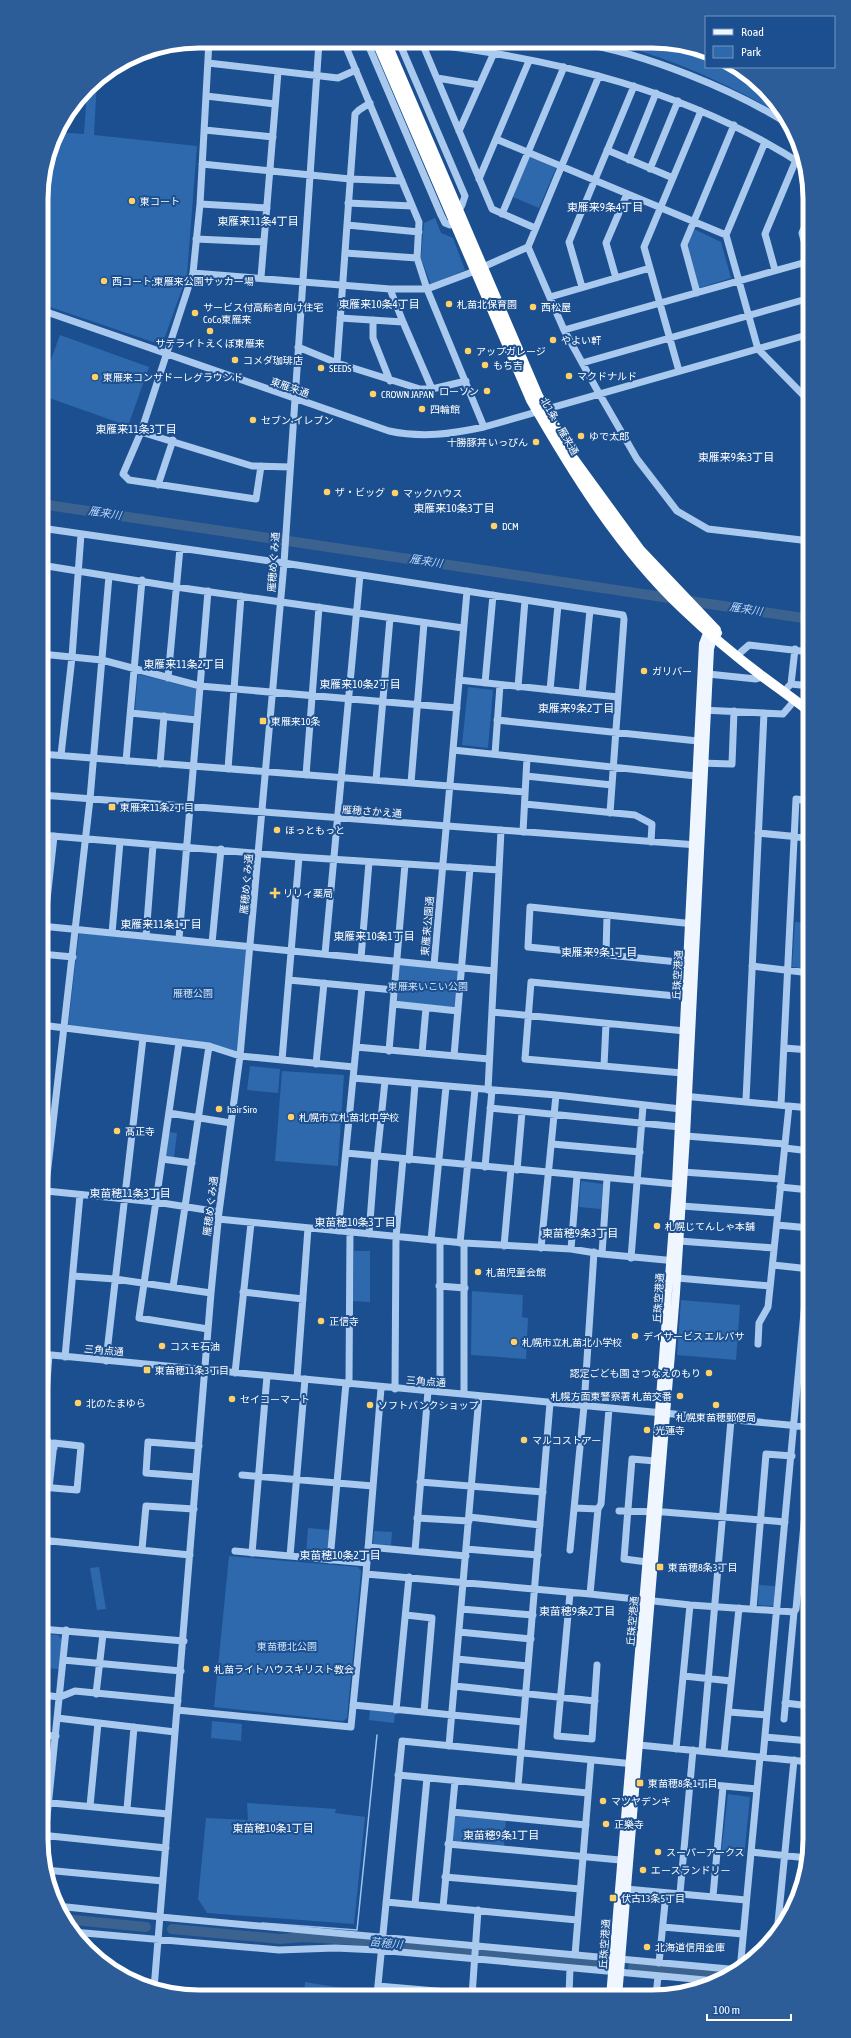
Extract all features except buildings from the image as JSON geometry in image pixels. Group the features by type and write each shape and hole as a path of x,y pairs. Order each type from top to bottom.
{"highway":[{"path":"380,48 410,109"},
{"path":"388,48 410,109"},
{"name":"北1条・雁来通","path":"410,109 453,222 479,269"},
{"name":"北1条・雁来通","path":"410,109 458,211 479,269 531,400 542,410 570,454 640,550 696,611 709,628"},
{"name":"北1条・雁来通","path":"542,410 563,456 632,554 683,609 709,628 763,677 788,687"},
{"name":"北1条・雁来通","path":"717,635 741,652 774,679 788,687 795,700 803,706"}],"main road":[{"name":"丘珠空港通","path":"617,1990 616,1972 620,1860 634,1764 639,1745 648,1600 647,1562 655,1513 655,1461 663,1414 677,1278 674,1261 679,1241 682,1206 686,1136 685,1096 703,710 703,644 709,628"},
{"name":"丘珠空港通","path":"697,845 696,776 701,763 698,741 708,674 710,649 717,635"},
{"name":"丘珠空港通","path":"617,1959 626,1889 634,1764 663,1414 674,1261 676,1184 681,1109 685,1096 682,1073 688,963 693,924"},
{"name":"丘珠空港通","path":"612,1990 616,1972"}],"street":[{"path":"209,48 200,204 193,273 165,354 141,432 123,474 129,480 256,499 261,466"},
{"name":"雁穂めぐみ通","path":"155,1983 184,1641 211,1293 218,1219 240,1056 284,563 319,48"},
{"path":"347,48 420,222 417,258 427,289 484,427"},
{"path":"370,48 445,223 450,225 453,222 465,196 402,48"},
{"path":"424,48 492,210 536,228"},
{"path":"448,48 564,67 656,93 734,125 796,160 764,234 775,270"},
{"path":"601,48 629,54 706,83 781,121"},
{"path":"460,131 493,55"},
{"path":"480,179 529,61"},
{"path":"208,63 338,78 356,70"},
{"path":"502,214 564,67"},
{"path":"262,277 278,72"},
{"path":"193,273 262,277 390,289 427,289 528,248 599,76"},
{"path":"437,78 479,85"},
{"path":"582,287 568,242 634,86"},
{"path":"629,160 656,93"},
{"path":"206,96 275,104"},
{"path":"650,169 678,101"},
{"path":"337,362 356,114 359,110 370,103"},
{"path":"679,371 644,247 701,111"},
{"path":"697,292 684,245 734,125"},
{"path":"205,130 273,137"},
{"path":"496,139 726,235"},
{"path":"765,142 726,235 758,349 803,395"},
{"path":"607,150 673,178"},
{"path":"202,164 350,179 402,181"},
{"path":"616,278 606,243 627,194"},
{"path":"348,203 412,206"},
{"path":"200,204 267,208"},
{"path":"347,225 419,232"},
{"path":"196,238 264,242"},
{"path":"528,248 564,330 637,459 682,515 708,529 803,540"},
{"path":"345,253 417,258"},
{"path":"564,330 803,263"},
{"path":"550,297 650,268"},
{"path":"390,289 432,388"},
{"path":"582,363 803,300"},
{"name":"東雁来通","path":"48,312 295,399 408,435 445,435 484,427 803,336"},
{"path":"340,318 403,322"},
{"path":"373,320 373,338 390,381"},
{"path":"298,347 390,381 420,389 466,381"},
{"path":"141,432 173,440 252,466 290,467"},
{"path":"158,484 173,440"},
{"path":"48,529 620,614 624,617 610,813"},
{"path":"61,755 72,657 81,534"},
{"path":"168,678 180,548"},
{"path":"48,566 142,580 176,587 463,628"},
{"path":"325,954 355,613 360,575"},
{"path":"48,1174 90,798 109,576"},
{"path":"126,761 142,580"},
{"path":"179,939 208,591"},
{"name":"東雁来公園通","path":"48,926 434,965 467,591"},
{"path":"485,683 493,595"},
{"path":"228,769 241,596"},
{"path":"518,687 526,600"},
{"path":"550,690 558,605"},
{"path":"306,775 319,607"},
{"path":"582,693 590,610"},
{"path":"376,780 390,618"},
{"path":"411,783 424,623"},
{"path":"741,652 748,645 803,651"},
{"path":"795,649 788,687 803,686"},
{"path":"48,655 102,660 135,670 200,686 273,691 457,708"},
{"path":"708,674 756,679 763,677"},
{"path":"459,680 618,697"},
{"path":"495,754 500,685"},
{"path":"703,710 783,714 795,700"},
{"path":"701,763 732,764 734,712"},
{"path":"131,713 197,720"},
{"path":"746,1100 764,713"},
{"path":"160,764 164,716"},
{"path":"498,720 698,741"},
{"path":"452,750 696,776"},
{"path":"48,754 266,773 525,792"},
{"path":"523,832 527,758"},
{"path":"526,776 612,785"},
{"name":"雁穂さかえ通","path":"48,795 262,813 697,845"},
{"path":"781,1105 796,799 803,800"},
{"path":"525,804 635,815 652,824 651,842"},
{"path":"485,1167 490,1108 489,1059 501,830"},
{"path":"758,833 803,838"},
{"path":"48,836 299,857 334,858 369,862 499,870"},
{"path":"48,885 54,836"},
{"path":"112,933 120,842"},
{"path":"146,936 153,845"},
{"path":"212,943 220,850"},
{"path":"282,1060 299,857"},
{"path":"361,958 369,862"},
{"path":"390,1051 405,864"},
{"path":"454,1056 470,868"},
{"path":"688,963 606,954 528,948 530,907 693,924"},
{"path":"606,954 607,915"},
{"path":"48,955 73,957"},
{"path":"434,965 494,971"},
{"path":"752,966 803,972"},
{"path":"289,980 394,990"},
{"path":"682,1073 525,1059 531,982 686,996"},
{"path":"316,1064 324,983"},
{"path":"338,1231 362,987"},
{"path":"393,1004 458,1011"},
{"path":"422,1053 426,1008"},
{"path":"492,1012 685,1031"},
{"path":"604,1066 606,1024"},
{"path":"48,1026 209,1046 240,1056 354,1068"},
{"path":"106,1361 143,1038"},
{"path":"179,1043 139,1318 208,1329"},
{"path":"173,1287 209,1046"},
{"path":"356,1048 489,1059"},
{"path":"784,1048 803,1049"},
{"path":"353,1078 446,1087 556,1095 643,1106 681,1109"},
{"path":"368,1234 385,1081"},
{"path":"395,1389 396,1237 415,1084"},
{"path":"431,1240 446,1087"},
{"path":"464,1394 465,1288 462,1243 475,1089"},
{"path":"541,1248 556,1095"},
{"path":"685,1096 746,1100 803,1107"},
{"path":"631,1258 643,1106"},
{"path":"758,1344 759,1323 768,1307 789,1106"},
{"path":"490,1108 680,1127"},
{"path":"504,1246 522,1112"},
{"path":"170,1113 232,1123"},
{"path":"686,1136 785,1146 803,1150"},
{"path":"552,1144 640,1152"},
{"path":"346,1153 638,1182 676,1184"},
{"path":"162,1160 192,1164"},
{"path":"683,1172 781,1179"},
{"path":"571,1249 577,1176"},
{"path":"602,1254 607,1179"},
{"path":"780,1187 803,1189"},
{"path":"48,1191 156,1202 219,1212"},
{"path":"65,1357 80,1195"},
{"path":"682,1206 777,1213"},
{"path":"218,1219 462,1243 571,1249 631,1258 674,1261"},
{"path":"235,1373 251,1223"},
{"path":"777,1225 803,1227"},
{"path":"297,1378 308,1228"},
{"path":"330,1560 347,1383 350,1232"},
{"path":"440,1241 440,1392"},
{"path":"679,1241 774,1248"},
{"path":"570,1550 584,1406 594,1252"},
{"path":"773,1265 803,1268"},
{"path":"73,1276 115,1279 211,1293"},
{"path":"677,1278 770,1286"},
{"path":"439,1286 465,1288"},
{"path":"243,1292 303,1299"},
{"path":"741,1961 757,1789 765,1738 803,1331"},
{"path":"48,1368 49,1355"},
{"name":"三角点通","path":"49,1355 297,1378 381,1388 464,1394 803,1426"},
{"path":"252,1553 267,1376"},
{"path":"290,1556 305,1379"},
{"path":"177,1710 351,1727 367,1563 381,1388"},
{"path":"415,1551 428,1391"},
{"path":"449,1746 480,1396"},
{"path":"518,1786 550,1403"},
{"path":"590,1594 598,1509 601,1504 610,1409"},
{"path":"702,1750 731,1420"},
{"path":"48,1441 54,1448"},
{"path":"196,1477 146,1473 148,1442 199,1446"},
{"path":"54,1443 81,1446 77,1490 49,1488 54,1443"},
{"path":"753,1609 766,1454 792,1456"},
{"path":"647,1562 624,1559 632,1459 655,1461"},
{"path":"242,1475 373,1486"},
{"path":"420,1482 472,1485 543,1492"},
{"path":"142,1549 146,1506 194,1509"},
{"path":"575,1508 598,1509"},
{"path":"619,1511 785,1522"},
{"path":"418,1518 469,1519 540,1524"},
{"path":"784,1719 803,1534"},
{"path":"48,1540 190,1555"},
{"path":"368,1547 415,1551 538,1555"},
{"path":"235,1551 367,1563"},
{"path":"366,1574 570,1592 690,1605 794,1612"},
{"path":"396,1710 409,1577"},
{"path":"570,1592 562,1697 557,1736 592,1739 597,1665"},
{"path":"676,1749 690,1605"},
{"path":"724,1753 739,1608"},
{"path":"461,1609 533,1615"},
{"path":"406,1615 432,1618 424,1712"},
{"path":"48,1629 184,1641"},
{"path":"48,1808 66,1630"},
{"path":"459,1632 531,1639"},
{"path":"96,1694 103,1634"},
{"path":"457,1659 528,1666"},
{"path":"63,1660 99,1665 181,1671"},
{"path":"684,1676 731,1681"},
{"path":"455,1686 595,1701"},
{"path":"48,1695 60,1696 75,1691 178,1701"},
{"path":"785,1703 803,1705"},
{"path":"353,1705 523,1722"},
{"path":"729,1712 767,1715"},
{"path":"57,1718 176,1732"},
{"path":"90,1806 98,1723"},
{"path":"127,1809 134,1727"},
{"path":"48,1735 56,1736"},
{"path":"765,1738 803,1741"},
{"path":"378,1990 402,1741 634,1764"},
{"path":"639,1745 803,1761"},
{"path":"680,1893 693,1750"},
{"path":"575,1955 591,1760"},
{"path":"778,1923 786,1856 794,1760"},
{"path":"48,1769 52,1769"},
{"path":"398,1775 588,1793"},
{"path":"415,1904 427,1778"},
{"path":"443,1907 455,1781"},
{"path":"690,1783 757,1789"},
{"path":"713,1896 723,1787"},
{"path":"49,1802 168,1814"},
{"path":"452,1812 586,1825"},
{"path":"48,1836 166,1848"},
{"path":"448,1844 620,1860"},
{"path":"751,1852 802,1857"},
{"path":"52,1871 163,1881"},
{"path":"445,1876 580,1888"},
{"path":"626,1889 746,1900"},
{"path":"659,1963 666,1893"},
{"path":"386,1902 577,1920"},
{"path":"64,1907 382,1944 475,1953 570,1968 706,1980"},
{"path":"472,1990 478,1910"},
{"path":"663,1927 743,1934"},
{"path":"80,1932 159,1938 279,1950 335,1948 382,1944 475,1953 575,1955 729,1969"},
{"path":"569,1990 570,1968"},
{"path":"657,1990 658,1976"},
{"path":"378,1986 398,1990"}],"green space":[{"path":"630,48 672,49 705,57 705,68 728,68 752,85 766,99 776,112 727,86 683,66"},
{"path":"97,87 94,135 197,146 187,275 162,345 48,306 49,179 56,150 64,133 84,134 86,98"},
{"path":"530,156 556,168 539,208 513,197"},
{"path":"435,218 441,233 453,238 465,270 431,285 421,258 424,223"},
{"path":"694,229 721,242 731,278 699,288 688,246"},
{"name":"東雁来コンサドーレグラウンド","path":"60,335 149,367 128,426 48,397 48,368"},
{"path":"138,674 197,689 195,716 135,710"},
{"path":"468,687 493,690 488,748 462,745"},
{"path":"795,922 803,923 803,968 792,967"},
{"name":"雁穂公園","path":"79,933 248,949 239,1056 210,1045 68,1026"},
{"name":"東雁来いこい公園","path":"400,965 459,970 455,1008 397,1003"},
{"path":"250,1066 280,1069 278,1093 247,1090"},
{"path":"282,1071 344,1075 338,1166 275,1161"},
{"path":"168,1132 177,1133 174,1158 164,1156"},
{"path":"581,1181 603,1184 601,1209 579,1207"},
{"path":"354,1251 370,1251 370,1302 353,1301"},
{"path":"472,1291 523,1295 522,1317 528,1318 526,1359 471,1355"},
{"path":"681,1300 740,1305 736,1360 677,1355"},
{"path":"308,1528 329,1530 327,1556 306,1554"},
{"path":"374,1531 392,1532 391,1545 373,1544"},
{"name":"東苗穂北公園","path":"229,1556 358,1567 361,1571 347,1718 343,1721 214,1707"},
{"path":"99,1567 106,1609 97,1610 90,1568"},
{"path":"759,1585 775,1586 774,1606 758,1605"},
{"path":"48,1634 58,1635 62,1640 59,1669 48,1668"},
{"path":"370,1710 395,1712 394,1723 369,1720"},
{"path":"212,1721 242,1724 241,1741 211,1738"},
{"path":"728,1794 750,1797 744,1857 721,1855"},
{"path":"247,1803 336,1809 335,1813 365,1817 354,1924 207,1913 198,1899 206,1818 248,1820"},
{"path":"453,1816 506,1820 504,1846 451,1842"},
{"path":"305,1982 354,1990 304,1990"}],"waterway":[{"name":"雁来川","path":"48,505 803,618"},
{"path":"262,1923 357,1930 377,1735"},
{"name":"苗穂川","path":"71,1920 146,1927"},
{"name":"苗穂川","path":"172,1929 280,1939 304,1937 354,1940 599,1964"},
{"name":"苗穂川","path":"633,1967 717,1975"}],"place":[{"name":"東コート","path":"132,201"},
{"name":"西コート;東雁来公園サッカー場","path":"104,281"},
{"name":"札苗北保育園","path":"449,304"},
{"name":"西松屋","path":"533,307"},
{"name":"サービス付高齢者向け住宅 CoCo東雁来","path":"195,313"},
{"name":"サテライトえくぼ東雁来","path":"210,331"},
{"name":"やよい軒","path":"553,340"},
{"name":"アップガレージ","path":"468,351"},
{"name":"コメダ珈琲店","path":"235,360"},
{"name":"もち吉","path":"485,365"},
{"name":"SEEDS","path":"321,368"},
{"name":"マクドナルド","path":"569,376"},
{"name":"東雁来コンサドーレグラウンド","path":"95,377"},
{"name":"ローソン","path":"487,391"},
{"name":"CROWN JAPAN","path":"373,394"},
{"name":"四輪館","path":"422,409"},
{"name":"セブン-イレブン","path":"253,420"},
{"name":"ゆで太郎","path":"581,436"},
{"name":"十勝豚丼 いっぴん","path":"536,442"},
{"name":"ザ・ビッグ","path":"327,492"},
{"name":"マックハウス","path":"395,493"},
{"name":"DCM","path":"494,526"},
{"name":"ガリバー","path":"644,671"},
{"name":"東雁来10条","path":"263,721"},
{"name":"東雁来11条2丁目","path":"112,807"},
{"name":"ほっともっと","path":"277,830"},
{"name":"リリィ薬局","path":"275,893"},
{"name":"hair Siro","path":"219,1109"},
{"name":"札幌市立札苗北中学校","path":"291,1117"},
{"name":"髙正寺","path":"117,1131"},
{"name":"札幌じてんしゃ本舗","path":"657,1226"},
{"name":"札苗児童会館","path":"478,1272"},
{"name":"正信寺","path":"321,1321"},
{"name":"デイサービス エルパサ","path":"635,1336"},
{"name":"札幌市立札苗北小学校","path":"514,1342"},
{"name":"コスモ石油","path":"162,1346"},
{"name":"東苗穂11条3丁目","path":"147,1370"},
{"name":"認定ごども園 さつなえのもり","path":"709,1373"},
{"name":"札幌方面東警察署 札苗交番","path":"680,1396"},
{"name":"セイコーマート","path":"232,1399"},
{"name":"北のたまゆら","path":"78,1403"},
{"name":"ソフトバンクショップ","path":"370,1405"},
{"name":"札幌東苗穂郵便局","path":"716,1405"},
{"name":"光蓮寺","path":"647,1430"},
{"name":"マルコストアー","path":"524,1440"},
{"name":"東苗穂8条3丁目","path":"660,1567"},
{"name":"札苗ライトハウスキリスト教会","path":"206,1669"},
{"name":"東苗穂8条1丁目","path":"640,1783"},
{"name":"マツヤデンキ","path":"603,1801"},
{"name":"正樂寺","path":"606,1824"},
{"name":"スーパーアークス","path":"658,1852"},
{"name":"エースランドリー","path":"643,1870"},
{"name":"伏古13条5丁目","path":"613,1898"},
{"name":"北海道信用金庫","path":"647,1947"}],"district":[{"name":"東雁来9条4丁目","path":"605,207"},
{"name":"東雁来11条4丁目","path":"258,221"},
{"name":"東雁来10条4丁目","path":"379,304"},
{"name":"東雁来11条3丁目","path":"136,429"},
{"name":"東雁来9条3丁目","path":"736,457"},
{"name":"東雁来10条3丁目","path":"454,508"},
{"name":"東雁来11条2丁目","path":"184,664"},
{"name":"東雁来10条2丁目","path":"360,684"},
{"name":"東雁来9条2丁目","path":"576,708"},
{"name":"東雁来11条1丁目","path":"161,924"},
{"name":"東雁来10条1丁目","path":"374,936"},
{"name":"東雁来9条1丁目","path":"599,952"},
{"name":"東苗穂11条3丁目","path":"130,1193"},
{"name":"東苗穂10条3丁目","path":"355,1222"},
{"name":"東苗穂9条3丁目","path":"580,1233"},
{"name":"東苗穂10条2丁目","path":"340,1555"},
{"name":"東苗穂9条2丁目","path":"577,1611"},
{"name":"東苗穂10条1丁目","path":"273,1828"},
{"name":"東苗穂9条1丁目","path":"501,1835"}]}
